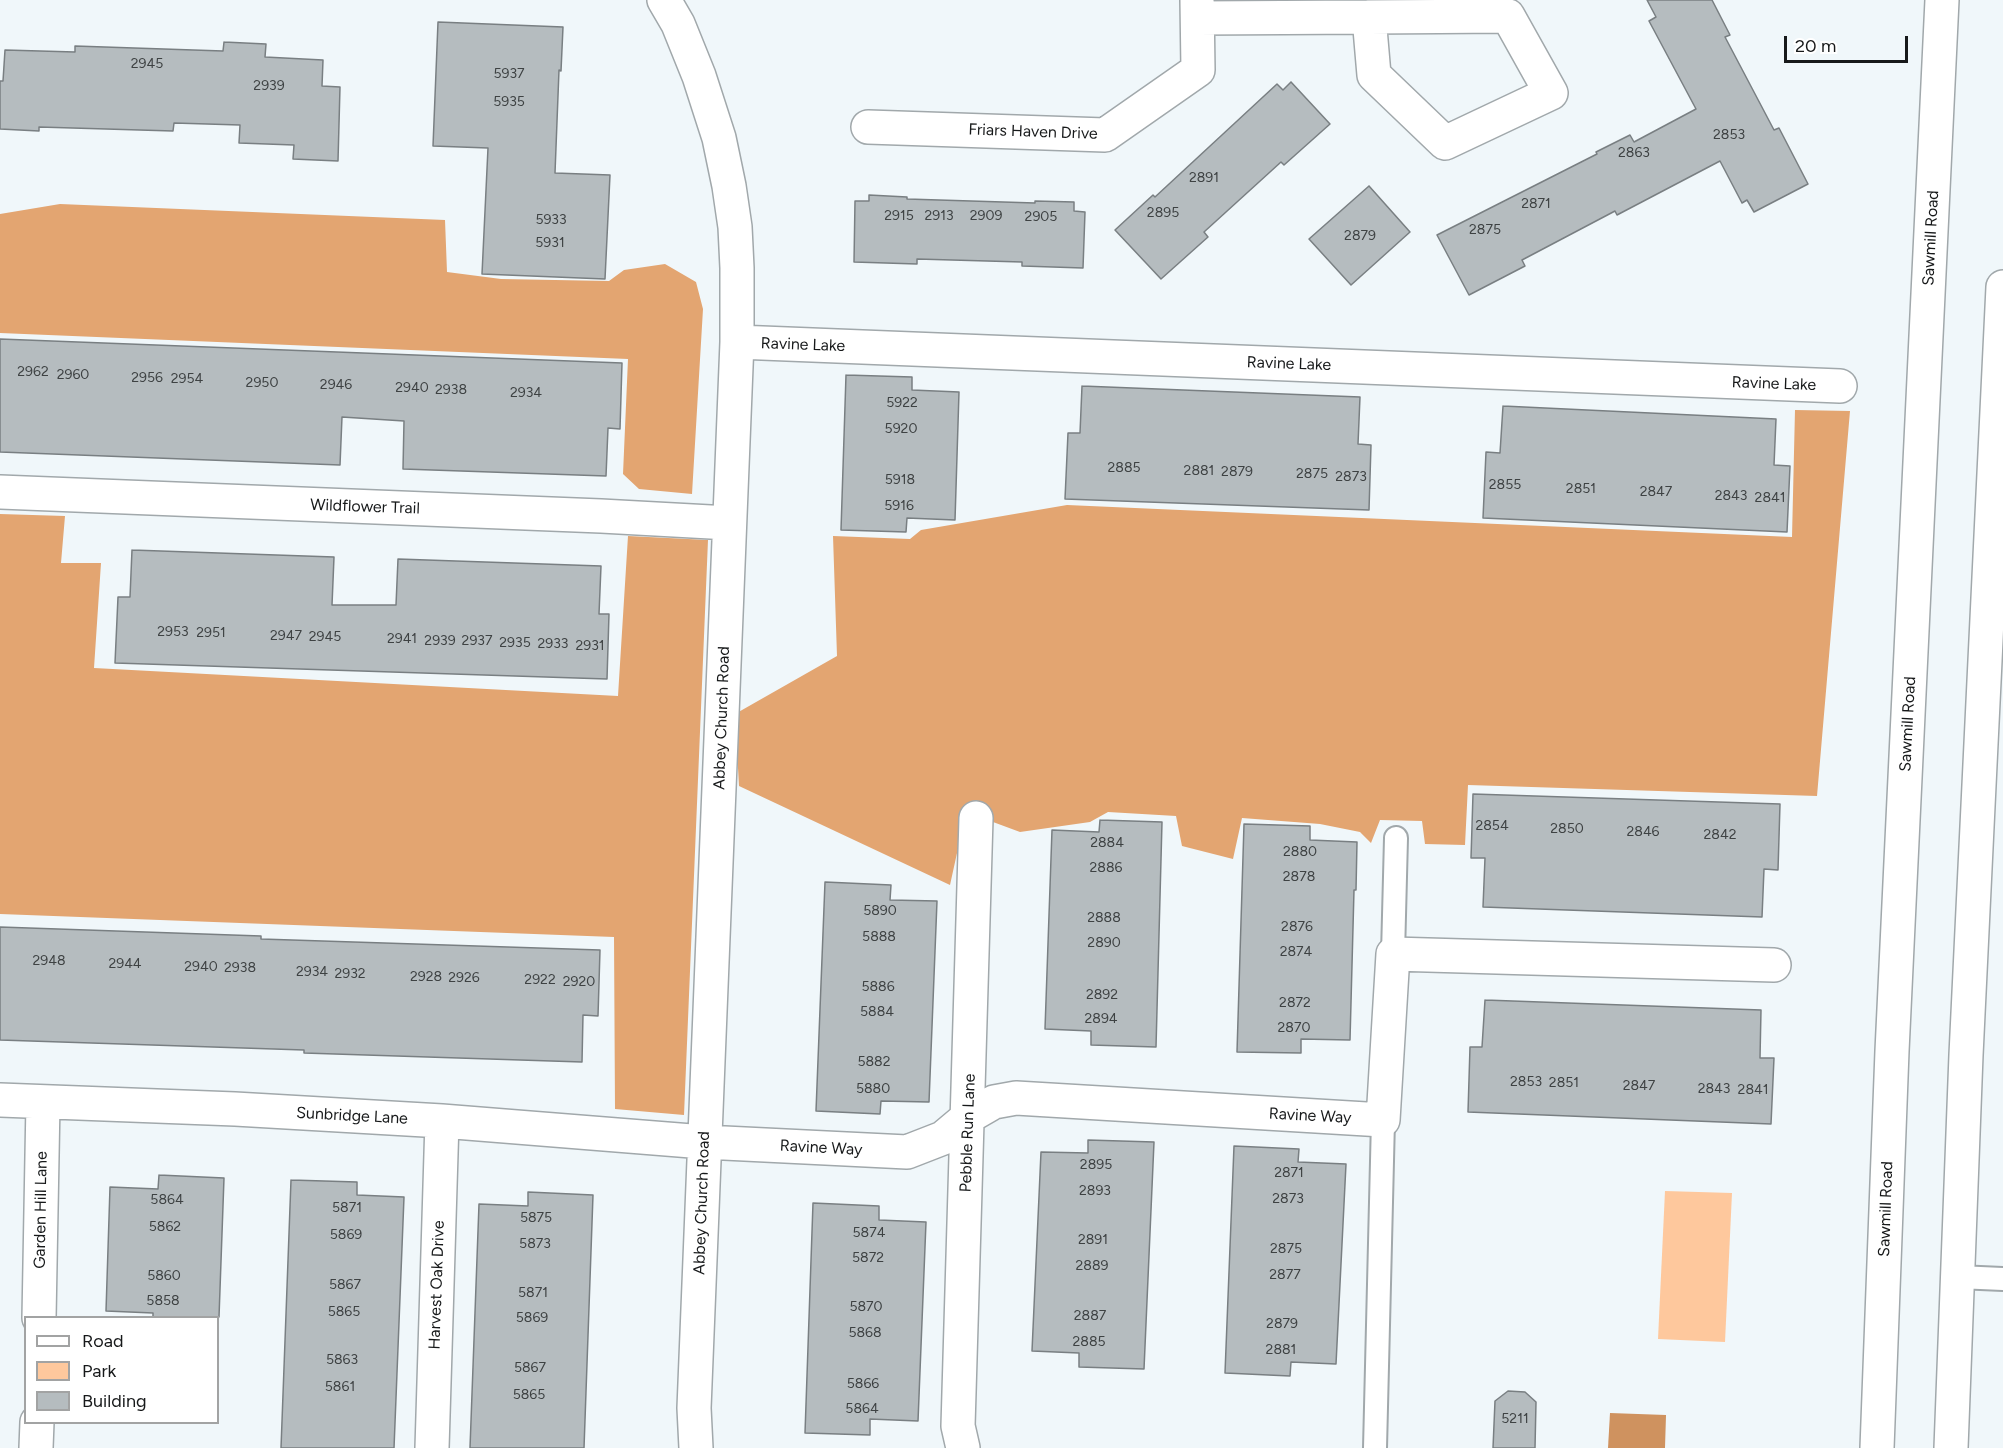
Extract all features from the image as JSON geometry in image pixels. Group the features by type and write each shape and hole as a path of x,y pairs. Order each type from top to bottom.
{"street":[{"name":"Abbey Church Road","path":"664,0 678,24 699,76 719,138 729,186 736,258 737,342 694,1408 696,1448"},
{"name":"Sawmill Road","path":"1877,1448 1892,1051 1942,0"},
{"name":"Friars Haven Drive","path":"868,127 1105,135 1198,70 1198,9 1369,17 1508,16 1551,93 1445,143 1374,75 1369,17"},
{"path":"1951,1448 1966,1055 2003,287"},
{"name":"Ravine Lake","path":"737,342 1840,386"},
{"name":"Wildflower Trail","path":"0,492 729,523"},
{"name":"Pebble Run Lane","path":"963,1448 958,1426 976,818"},
{"path":"1383,1120 1394,954 1639,963 1774,965"},
{"name":"Ravine Way","path":"704,1142 907,1152 943,1138 968,1117 994,1102 1016,1098 1383,1120"},
{"name":"Sunbridge Lane","path":"0,1100 235,1109 442,1121 704,1142"},
{"name":"Garden Hill Lane","path":"39,1316 43,1102"},
{"name":"Harvest Oak Drive","path":"432,1448 442,1121"},
{"path":"36,1448 37,1424"}],"lane":[{"path":"1394,954 1396,838"},
{"path":"1375,1448 1383,1120"},
{"path":"1958,1278 2003,1279"}],"green space":[{"path":"1665,1191 1732,1193 1725,1342 1658,1339"}],"shaded area":[{"path":"60,204 445,220 447,272 501,279 609,281 624,270 665,264 696,282 703,309 692,494 639,489 623,474 628,359 0,333 0,214"},
{"path":"1795,410 1850,411 1817,796 1468,785 1465,845 1425,844 1422,821 1380,820 1371,843 1360,832 1320,824 1242,818 1233,859 1182,846 1176,816 1108,812 1090,822 1020,832 966,812 950,885 739,786 735,714 837,656 833,536 910,539 921,530 1067,505 1792,537"},
{"path":"0,514 65,516 61,563 101,563 94,668 618,696 628,536 708,540 684,1115 615,1109 614,937 0,914"},
{"path":"1610,1413 1666,1415 1665,1448 1608,1448"}],"building":[{"path":"1647,0 1712,0 1730,35 1725,37 1774,130 1779,128 1808,184 1754,212 1747,200 1742,203 1720,161 1617,215 1615,211 1522,260 1525,266 1469,295 1437,235 1630,135 1634,142 1696,109 1649,21 1656,17"},
{"path":"438,22 563,27 555,173 610,175 605,279 482,274 488,148 433,146"},
{"path":"224,42 266,44 265,57 323,60 322,86 340,87 338,161 293,159 294,145 239,143 240,125 174,123 173,131 39,127 39,131 0,129 0,81 3,81 5,50 75,52 75,46 223,51"},
{"path":"1291,82 1330,124 1284,165 1281,162 1204,232 1208,237 1161,279 1115,230 1153,195 1155,197 1277,84 1283,90"},
{"path":"1369,186 1410,232 1351,285 1309,239"},
{"path":"869,195 907,197 907,199 1074,202 1074,211 1085,212 1083,268 1022,266 1022,262 917,259 917,264 854,262 855,201 869,201"},
{"path":"0,339 622,363 620,429 608,428 606,476 403,469 404,421 342,417 340,465 0,452"},
{"path":"846,375 912,377 912,390 959,392 955,520 907,518 906,532 841,530"},
{"path":"1082,386 1360,397 1358,444 1371,445 1369,510 1065,499 1068,433 1080,433"},
{"path":"1503,406 1776,419 1774,465 1790,466 1787,532 1483,518 1486,452 1500,453"},
{"path":"132,550 334,557 332,605 396,605 398,559 601,566 599,614 609,614 607,679 115,663 118,597 130,597"},
{"path":"1473,794 1780,804 1778,870 1764,869 1762,917 1483,907 1485,858 1471,858"},
{"path":"1100,820 1162,822 1156,1047 1091,1045 1091,1031 1045,1029 1052,830 1099,832"},
{"path":"1244,824 1310,826 1310,840 1357,842 1350,1040 1301,1039 1301,1053 1237,1052"},
{"path":"825,882 891,885 890,900 937,901 929,1102 881,1101 880,1114 816,1111"},
{"path":"0,927 261,936 261,939 600,950 598,1016 583,1015 582,1062 0,1040"},
{"path":"1485,1000 1761,1010 1760,1058 1774,1058 1771,1124 1468,1112 1470,1047 1482,1047"},
{"path":"1088,1140 1154,1142 1144,1369 1079,1367 1079,1353 1032,1351 1041,1152 1088,1153"},
{"path":"1234,1146 1299,1149 1298,1162 1346,1164 1336,1364 1291,1362 1290,1376 1225,1373"},
{"path":"159,1175 224,1178 219,1317 153,1316 153,1313 106,1311 110,1187 158,1189"},
{"path":"291,1180 357,1182 357,1195 404,1197 394,1448 281,1448"},
{"path":"528,1192 593,1195 584,1448 470,1448 479,1204 528,1206"},
{"path":"813,1203 879,1206 879,1220 926,1222 918,1421 870,1419 870,1435 805,1433"},
{"path":"1508,1391 1525,1392 1536,1402 1535,1448 1493,1448 1495,1401"}]}
